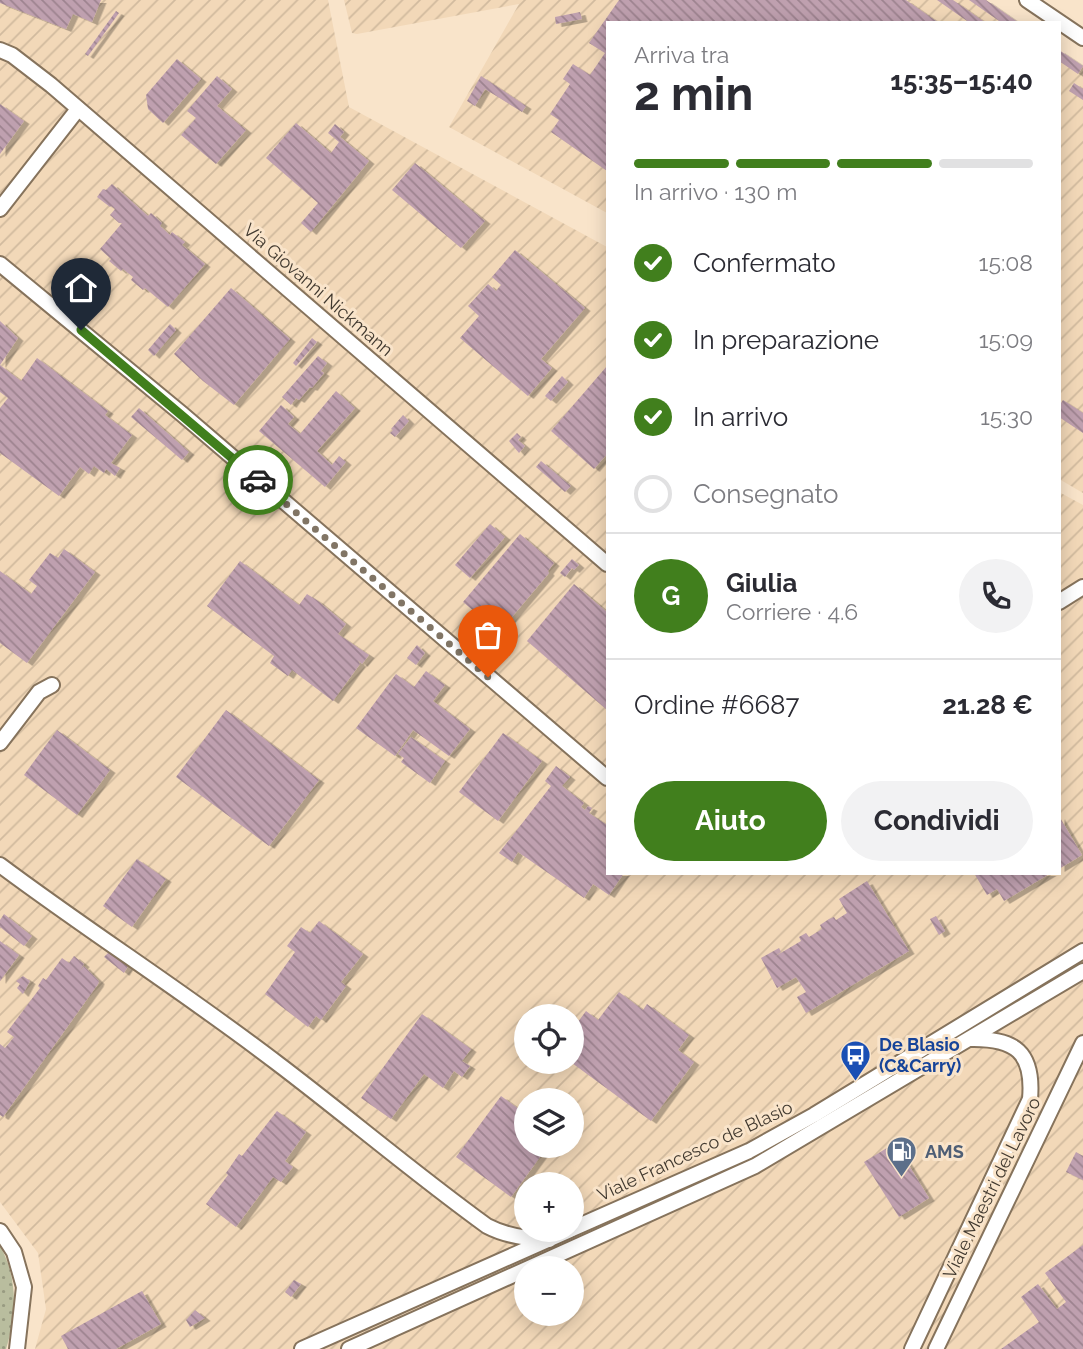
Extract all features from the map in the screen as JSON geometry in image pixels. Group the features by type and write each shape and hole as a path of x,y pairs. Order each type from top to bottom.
{"street":[{"path":"1027,0 1058,21"},
{"path":"1061,23 1083,38"},
{"name":"Via Giovanni Nickmann","path":"0,50 12,55 78,109 606,563"},
{"path":"0,209 78,109"},
{"path":"0,264 182,414 606,777"},
{"path":"1061,601 1083,587"},
{"path":"0,743 39,692 52,685"},
{"path":"0,865 276,1062 486,1226 499,1233 514,1236"},
{"name":"Viale Francesco de Blasio","path":"584,1224 760,1144 814,1115 1083,950"},
{"name":"Viale Francesco de Blasio","path":"349,1349 755,1166 1083,971"},
{"name":"Viale Maestri del Lavoro","path":"912,1349 1030,1099 1028,1063 1019,1050 989,1039 968,1039"},
{"name":"Viale Maestri del Lavoro","path":"936,1349 1083,1043"},
{"path":"0,1231 14,1252 24,1287 17,1349"},
{"name":"Viale Francesco de Blasio","path":"302,1349 544,1242"}],"shaded area":[{"path":"0,0 328,0 349,107 606,246 606,875 1061,875 1061,493 1083,505 1083,1349 35,1349 46,1309 38,1253 0,1202"},
{"path":"344,0 985,0 1016,21 606,21 606,212 449,127 519,4 352,33"},
{"path":"1061,51 1083,67 1083,493 1061,480"}],"green space":[{"path":"0,1246 10,1271 14,1296 6,1349 0,1349"}],"building":[{"path":"0,0 101,0 92,22 73,14 66,29 0,3"},
{"path":"619,0 906,0 936,21 606,21 606,170 551,132 559,120 550,114 570,84 563,79 573,64 590,75 605,53 589,43"},
{"path":"937,0 953,0 983,21 967,21"},
{"path":"969,0 986,0 1016,21 999,21"},
{"path":"116,11 119,13 88,56 85,54"},
{"path":"580,12 582,19 556,24 555,17"},
{"path":"1061,51 1083,66 1078,74 1061,62"},
{"path":"177,59 201,79 163,123 148,109 146,95"},
{"path":"217,76 232,89 217,106 246,130 216,164 181,135 196,118 187,111"},
{"path":"481,76 526,106 522,112 485,89 475,106 467,101"},
{"path":"1074,83 1083,89 1083,100 1069,91"},
{"path":"0,104 24,121 0,154"},
{"path":"296,123 331,153 339,142 328,133 335,124 344,132 340,137 369,161 311,232 301,223 318,203 266,158"},
{"path":"415,163 485,221 461,248 392,190"},
{"path":"112,184 148,216 151,213 170,235 172,232 185,242 182,245 205,264 168,307 131,280 133,277 109,261 111,259 100,249 122,223 110,215 115,209 97,197 103,189 106,190"},
{"path":"515,250 585,308 541,359 552,368 528,396 460,338 479,316 468,306 488,284 496,291 501,285 492,277"},
{"path":"231,288 290,339 234,405 174,354"},
{"path":"0,321 18,338 0,365"},
{"path":"170,324 176,330 154,356 148,350"},
{"path":"312,338 317,342 296,366 293,363"},
{"path":"318,356 327,363 321,371 324,373 312,388 299,400 296,398 291,405 282,397"},
{"path":"37,358 108,411 105,415 132,435 111,463 120,468 115,476 106,469 104,473 94,466 89,474 80,467 59,496 0,453 0,408 8,398 0,392 0,365 21,381"},
{"path":"606,367 606,455 594,469 551,431"},
{"path":"562,376 568,382 551,401 545,396"},
{"path":"336,391 355,408 317,451 332,465 339,456 346,462 325,487 259,431 281,405 294,417 288,424 300,434"},
{"path":"1063,400 1083,413 1083,433 1061,418"},
{"path":"139,408 189,452 182,460 131,417"},
{"path":"403,415 409,421 395,437 390,433 393,430 391,429"},
{"path":"517,433 521,437 518,440 525,446 519,453 509,441"},
{"path":"541,461 571,486 565,492 536,467"},
{"path":"490,524 505,537 470,578 455,565"},
{"path":"520,534 554,563 549,573 506,624 502,619 494,628 463,602"},
{"path":"64,549 95,572 27,663 0,643 0,571 31,594 37,586 29,580 50,553 58,558"},
{"path":"572,559 579,565 574,570 572,568 565,577 560,573"},
{"path":"240,561 299,605 307,594 318,601 346,624 338,634 369,655 362,664 358,660 360,664 333,701 292,670 288,676 270,663 274,656 207,606"},
{"path":"574,584 606,611 606,709 527,641"},
{"path":"417,645 425,653 416,665 407,658"},
{"path":"426,671 445,685 433,701 470,729 449,756 413,730 395,756 356,728 396,674 414,687"},
{"path":"226,710 319,780 269,846 176,777"},
{"path":"57,730 110,770 77,815 24,775"},
{"path":"503,733 542,761 498,821 459,792"},
{"path":"411,737 445,761 430,783 401,762 404,758 398,754"},
{"path":"556,766 570,777 562,786 584,803 581,807 585,810 588,806 592,808 589,813 606,824 606,875 623,875 609,895 593,884 584,898 518,852 512,862 499,853 551,786 545,781"},
{"path":"1061,819 1082,855 1061,868"},
{"path":"137,859 166,879 132,927 103,906"},
{"path":"975,875 1048,875 1004,901 997,889 987,895"},
{"path":"867,881 909,951 806,1013 797,997 806,992 796,977 777,988 761,958 779,948 781,952 774,957 801,941 799,937 806,933 809,937 822,929 820,925 829,919 834,917 836,920 847,913 839,899"},
{"path":"4,914 32,936 24,946 0,927"},
{"path":"936,916 945,931 939,935 930,919"},
{"path":"319,921 363,954 341,982 346,986 321,1020 316,1016 308,1027 265,994 295,952 287,946 301,927 310,933"},
{"path":"0,941 19,955 0,981"},
{"path":"109,952 128,966 124,973 104,957"},
{"path":"74,956 84,964 80,971 84,966 99,981 98,984 3,1117 0,1115 0,1044 5,1048 14,1037 7,1032 40,988 38,986 43,978 46,980 62,958 69,963"},
{"path":"23,976 30,981 23,994 17,988 20,984 16,981"},
{"path":"619,992 643,1010 647,1004 689,1035 678,1050 694,1062 651,1121 584,1072 584,1014 586,1011 598,1020"},
{"path":"422,1014 471,1049 462,1061 470,1066 462,1077 454,1071 443,1088 424,1074 391,1119 361,1098"},
{"path":"501,1096 514,1106 514,1158 539,1158 529,1172 514,1172 514,1193 511,1197 456,1157"},
{"path":"277,1111 306,1132 285,1161 293,1167 281,1182 273,1177 236,1227 206,1204 228,1175 226,1173 239,1154 242,1156"},
{"path":"895,1143 929,1198 899,1217 864,1162"},
{"path":"1076,1152 1083,1156 1083,1180 1066,1172"},
{"path":"1083,1245 1083,1349 1001,1349 1039,1322 1021,1297 1038,1284 1057,1309 1066,1302 1045,1273"},
{"path":"294,1280 301,1284 291,1297 285,1292"},
{"path":"142,1291 161,1324 116,1349 68,1349 61,1336"},
{"path":"195,1310 205,1318 190,1327 186,1320"}],"way so far":[{"path":"258,480 488,677"}],"place":[{"name":"De Blasio (C&Carry)","path":"856,1082"},
{"name":"AMS","path":"902,1179"}],"route":[{"path":"81,330 258,480"}]}
